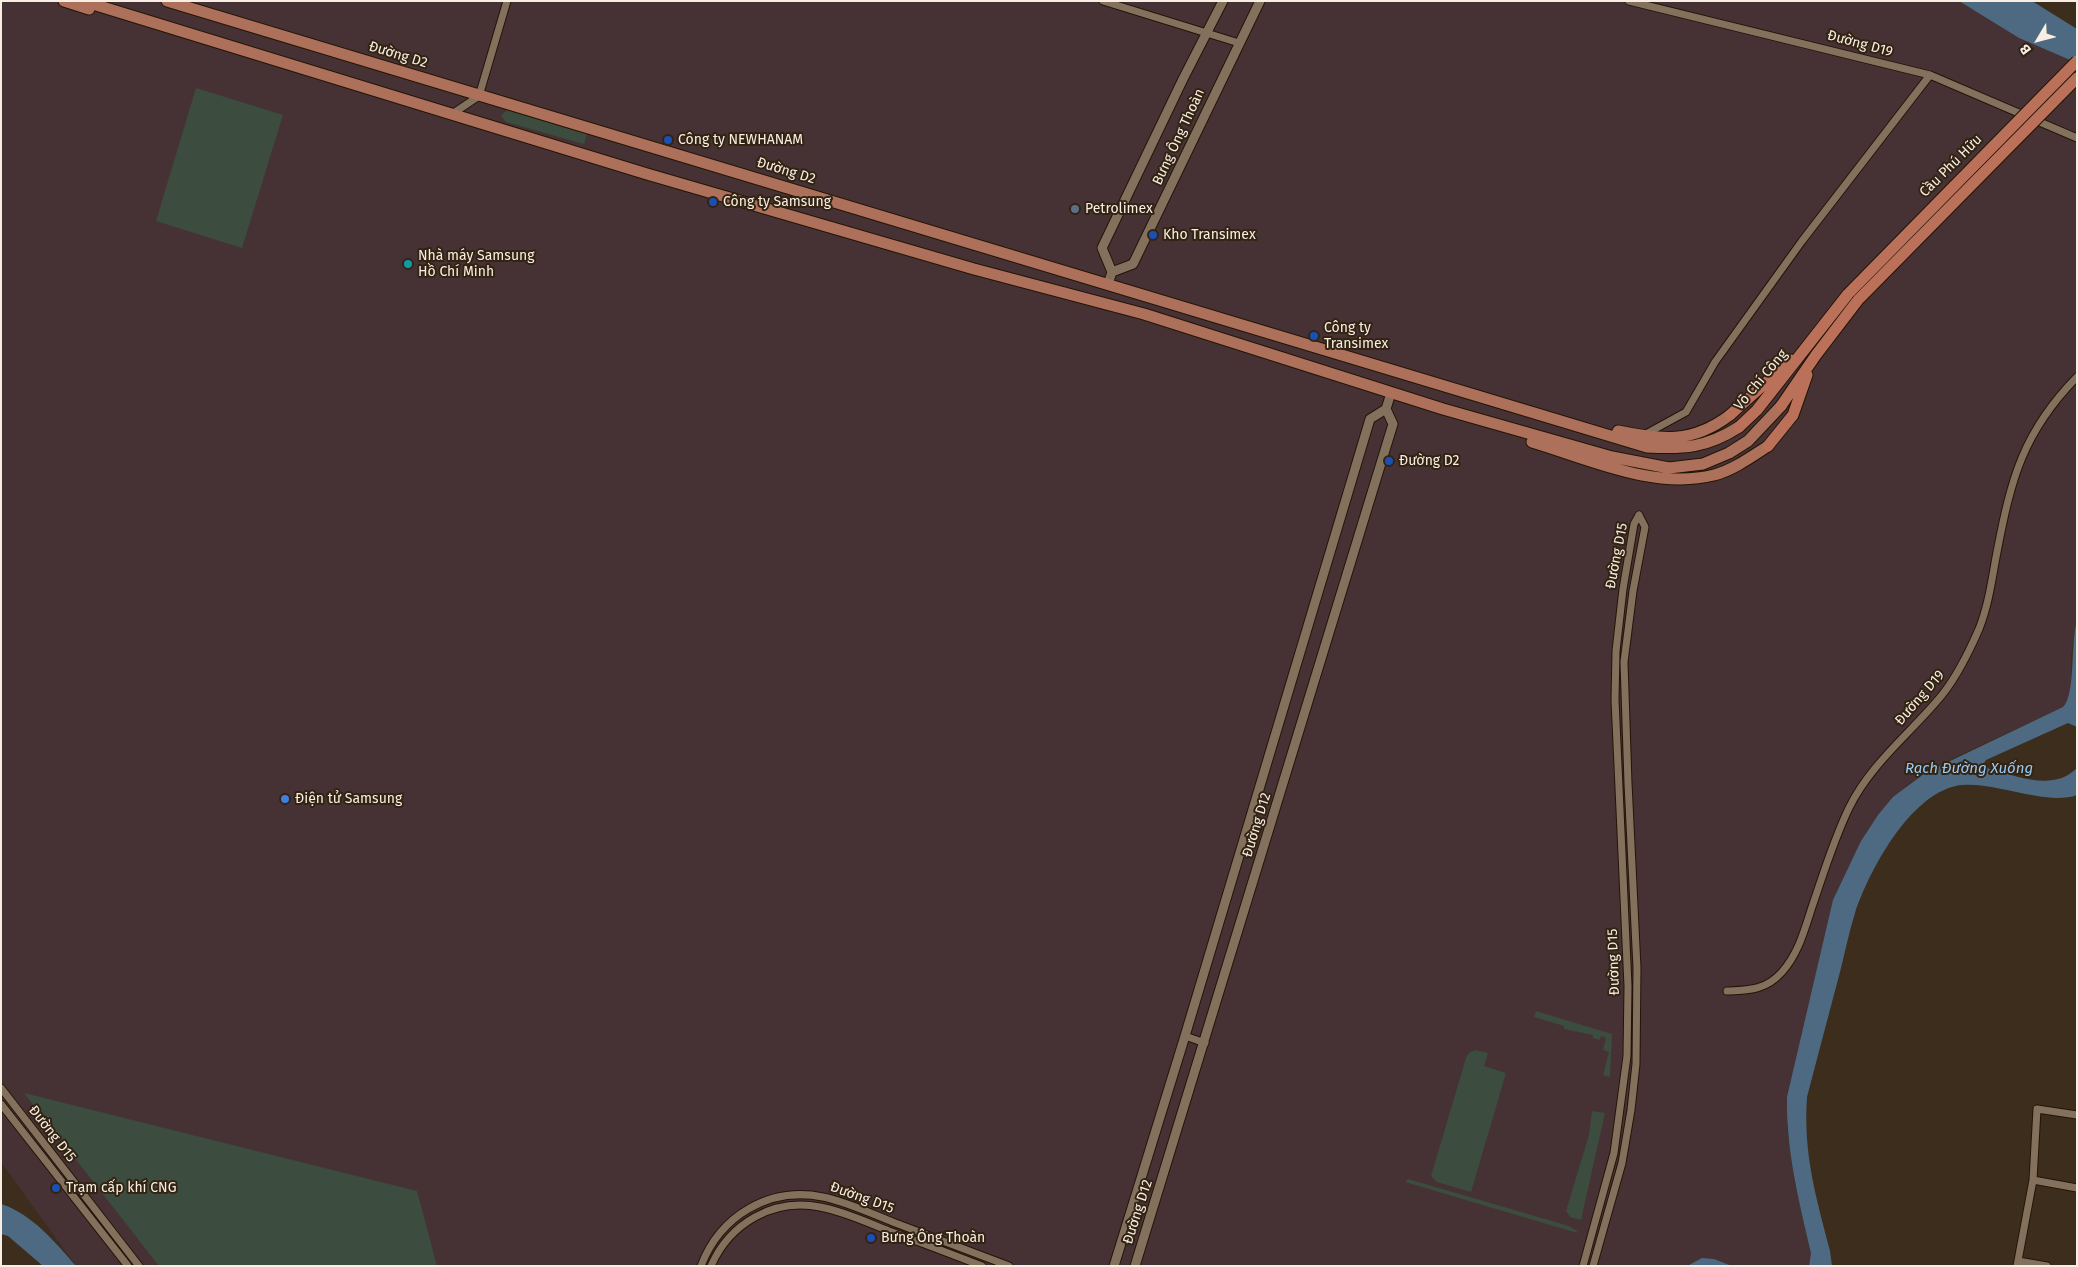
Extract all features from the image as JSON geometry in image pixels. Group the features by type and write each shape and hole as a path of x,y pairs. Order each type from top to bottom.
{"highway":[{"name":"Cầu Phú Hữu","path":"1853,297 2077,61"},
{"name":"Cầu Phú Hữu","path":"1853,297 2077,78"},
{"name":"Võ Chí Công","path":"1739,428 1757,410 1804,351 1853,297"},
{"name":"Võ Chí Công","path":"1782,406 1853,297"},
{"name":"Võ Chí Công","path":"1730,415 1784,365 1804,351"},
{"name":"Võ Chí Công","path":"1768,446 1793,416 1816,355"}],"main road":[{"path":"64,1 125,20 139,18"},
{"path":"83,1 491,127 994,274 1002,282 1032,290 1040,287 1144,314 1413,400 1607,456 1669,468 1703,464 1729,453 1748,441 1782,406"},
{"name":"Đường D2","path":"167,1 1399,370 1419,380 1647,447 1676,449 1703,445 1739,428"},
{"name":"Đường D2","path":"192,1 216,8 229,20"},
{"path":"1102,303 1108,284"},
{"path":"1391,393 1399,370"},
{"name":"Đường D2","path":"1419,380 1435,378 1613,430 1665,439 1684,436 1715,425 1730,415"},
{"name":"Đường D2","path":"1447,381 1458,390"},
{"path":"1413,400 1432,412 1642,475 1692,479 1716,474 1732,468 1768,446"}],"street":[{"path":"452,114 479,96 507,1"},
{"path":"1103,1 1239,43"},
{"name":"Bưng Ông Thoàn","path":"1223,1 1183,79 1102,248 1112,272 1133,264 1260,1"},
{"name":"Đường D19","path":"1629,1 1930,75 2077,138"},
{"path":"1641,436 1686,412 1715,362 1802,241 1930,75"},
{"path":"1108,284 1112,272"},
{"name":"Đường D19","path":"1728,991 1758,990 1770,984 1792,959 1800,943 1832,848 1850,806 1880,762 1942,694 1954,678 1967,655 1988,602 2006,504 2020,459 2045,414 2077,377"},
{"name":"Đường D12","path":"1135,1266 1393,424 1386,409 1391,393"},
{"name":"Đường D12","path":"1114,1266 1370,418 1386,409"},
{"name":"Đường D15","path":"1583,1266 1614,1153 1627,1056 1628,986 1615,700 1616,651 1623,589 1634,524 1639,515 1645,527 1633,591 1624,662 1637,968 1636,1064 1622,1163 1593,1266"},
{"path":"1185,1036 1205,1042"},
{"name":"Đường D15","path":"1,1088 139,1266"},
{"name":"Đường D15","path":"1,1104 128,1266"},
{"path":"2047,1266 2017,1263 2033,1180 2037,1109 2077,1115"},
{"path":"2033,1180 2077,1188"},
{"name":"Đường D15","path":"701,1266 716,1238 732,1220 749,1207 780,1196 804,1194 835,1200 1009,1266"},
{"name":"Đường D15","path":"712,1266 728,1238 744,1223 772,1208 795,1204 833,1210 982,1266"}],"shaded area":[{"path":"1,1 1959,1 2019,38 2077,63 2077,621 2071,655 2071,695 2063,707 1943,763 1908,784 1878,815 1861,841 1787,1127 1795,1183 1811,1253 1809,1266 1732,1266 1714,1259 1691,1263 1687,1266 76,1266 1,1162"}],"green space":[{"path":"196,88 283,115 242,248 156,221"},
{"path":"507,110 587,134 584,144 506,122 501,116"},
{"path":"1536,1011 1612,1034 1610,1077 1603,1075 1609,1052 1603,1050 1606,1038 1601,1036 1600,1040 1593,1038 1593,1035 1564,1029 1564,1026 1534,1017"},
{"path":"1475,1050 1488,1053 1484,1066 1506,1073 1471,1192 1437,1182 1431,1176 1466,1058 1469,1053"},
{"path":"24,1093 417,1191 437,1266 159,1266"},
{"path":"1592,1111 1605,1113 1581,1220 1570,1217 1566,1211 1589,1135"},
{"path":"1408,1179 1569,1226 1577,1231 1577,1233 1405,1182"}],"water":[{"path":"1959,1 2032,1 2077,29 2077,63 2019,38"},
{"name":"Rạch Đường Xuống","path":"2077,621 2077,727 2068,723 1986,760 1984,763 1989,769 2023,778 2046,781 2068,775 2077,768 2077,795 2064,798 2049,798 1970,785 1956,786 1939,793 1922,804 1893,837 1861,896 1851,927 1807,1097 1806,1118 1809,1157 1832,1266 1809,1266 1811,1253 1791,1156 1787,1097 1833,900 1861,841 1878,815 1893,797 1925,773 2063,707 2070,691"},
{"path":"1,1204 33,1222 51,1238 76,1266 43,1266 8,1236 1,1234"},
{"path":"1702,1258 1714,1259 1732,1266 1687,1266"}],"place":[{"name":"Công ty NEWHANAM","path":"668,140"},
{"name":"Công ty Samsung","path":"713,202"},
{"name":"Petrolimex","path":"1075,209"},
{"name":"Kho Transimex","path":"1153,235"},
{"name":"Nhà máy Samsung Hồ Chí Minh","path":"408,264"},
{"name":"Công ty Transimex","path":"1314,336"},
{"name":"Đường D2","path":"1389,461"},
{"name":"Điện tử Samsung","path":"285,799"},
{"name":"Trạm cấp khí CNG","path":"56,1188"},
{"name":"Bưng Ông Thoàn","path":"871,1238"}]}
